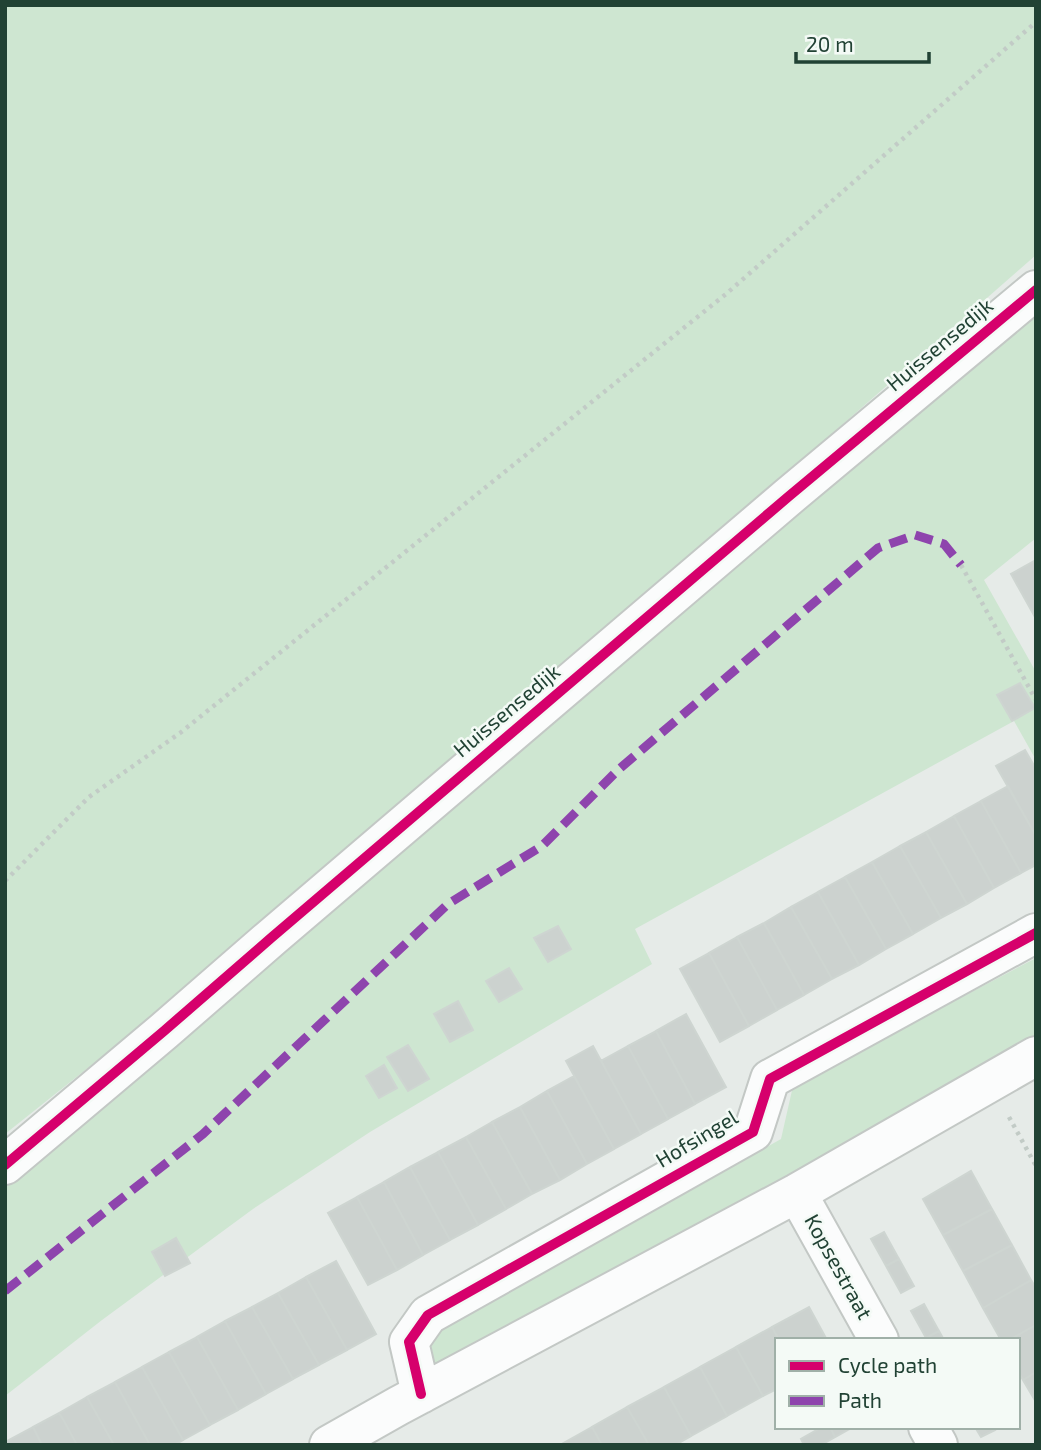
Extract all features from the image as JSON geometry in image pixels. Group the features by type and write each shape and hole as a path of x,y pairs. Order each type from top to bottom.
{"street":[{"name":"Huissensedijk","path":"5,1165 788,497 1036,290"},
{"name":"Hofsingel","path":"421,1394 409,1342 428,1315 753,1132 770,1079 1036,933"},
{"path":"329,1445 797,1193 1036,1056"},
{"name":"Kopsestraat","path":"797,1193 878,1338"},
{"path":"929,1429 938,1445"}],"path":[{"path":"5,881 89,797 180,733 726,293 1036,22"},
{"path":"961,565 1036,700"},
{"path":"990,1083 1036,1166"}],"green space":[{"path":"5,5 1036,5 1036,255 762,495 133,1032 5,1134"},
{"path":"1036,305 1036,538 984,580 1036,672 1036,760 1014,721 635,929 652,964 370,1132 253,1209 102,1320 5,1396 5,1178"},
{"path":"1036,958 1036,1040 443,1380 426,1362 427,1338 781,1139 793,1086"}],"building":[{"path":"1036,560 1036,619 1011,574"},
{"path":"1020,683 1035,708 1012,721 997,695"},
{"path":"1025,750 1036,769 1036,836 996,766"},
{"path":"1008,786 1036,836 1036,865 1021,873 981,801"},
{"path":"981,801 1021,873 994,888 954,816"},
{"path":"954,816 994,888 967,904 926,832"},
{"path":"926,832 967,904 941,918 900,846"},
{"path":"900,846 941,918 913,934 872,862"},
{"path":"872,862 913,934 886,949 845,877"},
{"path":"845,877 886,949 859,965 818,892"},
{"path":"818,892 859,965 832,979 791,907"},
{"path":"791,907 832,979 804,995 764,923"},
{"path":"764,923 804,995 777,1010 737,937"},
{"path":"558,926 571,949 548,962 534,938"},
{"path":"737,937 777,1010 749,1026 709,953"},
{"path":"709,953 749,1026 720,1042 680,969"},
{"path":"509,968 522,989 499,1002 486,981"},
{"path":"458,1001 473,1030 450,1042 434,1014"},
{"path":"686,1014 726,1087 695,1104 656,1031"},
{"path":"656,1031 695,1104 668,1119 628,1046"},
{"path":"408,1045 429,1079 408,1091 387,1057"},
{"path":"593,1046 641,1134 614,1149 566,1061"},
{"path":"628,1046 668,1119 641,1134 601,1061"},
{"path":"384,1065 397,1088 379,1098 366,1076"},
{"path":"574,1076 614,1149 587,1164 547,1091"},
{"path":"547,1091 587,1164 560,1180 520,1107"},
{"path":"520,1107 560,1180 532,1194 492,1122"},
{"path":"492,1122 532,1194 506,1209 466,1137"},
{"path":"466,1137 506,1209 478,1225 438,1152"},
{"path":"438,1152 478,1225 450,1240 410,1167"},
{"path":"410,1167 450,1240 423,1255 384,1182"},
{"path":"971,1171 992,1209 943,1235 923,1199"},
{"path":"384,1182 423,1255 397,1270 357,1197"},
{"path":"357,1197 397,1270 368,1285 328,1213"},
{"path":"992,1209 1012,1245 963,1271 943,1235"},
{"path":"884,1232 899,1259 886,1266 871,1239"},
{"path":"176,1238 190,1263 165,1276 152,1252"},
{"path":"1012,1245 1031,1280 983,1308 963,1271"},
{"path":"899,1259 914,1286 901,1293 886,1266"},
{"path":"336,1261 376,1334 347,1350 306,1277"},
{"path":"306,1277 347,1350 319,1365 278,1293"},
{"path":"1031,1280 1036,1288 1036,1325 1013,1338 1000,1338 983,1308"},
{"path":"278,1293 319,1365 293,1379 252,1307"},
{"path":"924,1304 939,1331 926,1338 911,1311"},
{"path":"252,1307 293,1379 266,1394 225,1321"},
{"path":"809,1307 826,1338 778,1338 772,1327"},
{"path":"225,1321 266,1394 238,1410 197,1337"},
{"path":"1036,1325 1036,1372 1023,1380 1020,1375 1020,1338 1013,1338"},
{"path":"772,1327 778,1338 775,1338 775,1390 763,1396 736,1347"},
{"path":"939,1331 943,1338 926,1338"},
{"path":"197,1337 238,1410 210,1425 169,1352"},
{"path":"736,1347 763,1396 727,1416 700,1367"},
{"path":"169,1352 210,1425 183,1440 142,1367"},
{"path":"142,1367 183,1440 174,1445 150,1445 115,1382"},
{"path":"700,1367 727,1416 691,1436 664,1387"},
{"path":"1036,1372 1036,1402 1023,1380"},
{"path":"115,1382 150,1445 114,1445 87,1397"},
{"path":"664,1387 691,1436 675,1445 649,1445 627,1407"},
{"path":"87,1397 114,1445 77,1445 59,1413"},
{"path":"627,1407 649,1445 602,1445 592,1427"},
{"path":"59,1413 77,1445 42,1445 33,1427"},
{"path":"33,1427 42,1445 7,1445 5,1442"},
{"path":"592,1427 602,1445 560,1445"},
{"path":"818,1429 831,1429 835,1437 821,1445 804,1445 801,1439"},
{"path":"831,1429 849,1429 835,1437"},
{"path":"976,1429 995,1430 981,1437"}],"marked path":[{"path":"5,1291 203,1134 448,904 542,846 618,770 878,548 915,535 944,544 961,565"}],"cycle path":[{"path":"5,1165 788,497 1036,290"},
{"path":"421,1394 409,1342 428,1315 753,1132 770,1079 1036,933"}]}
